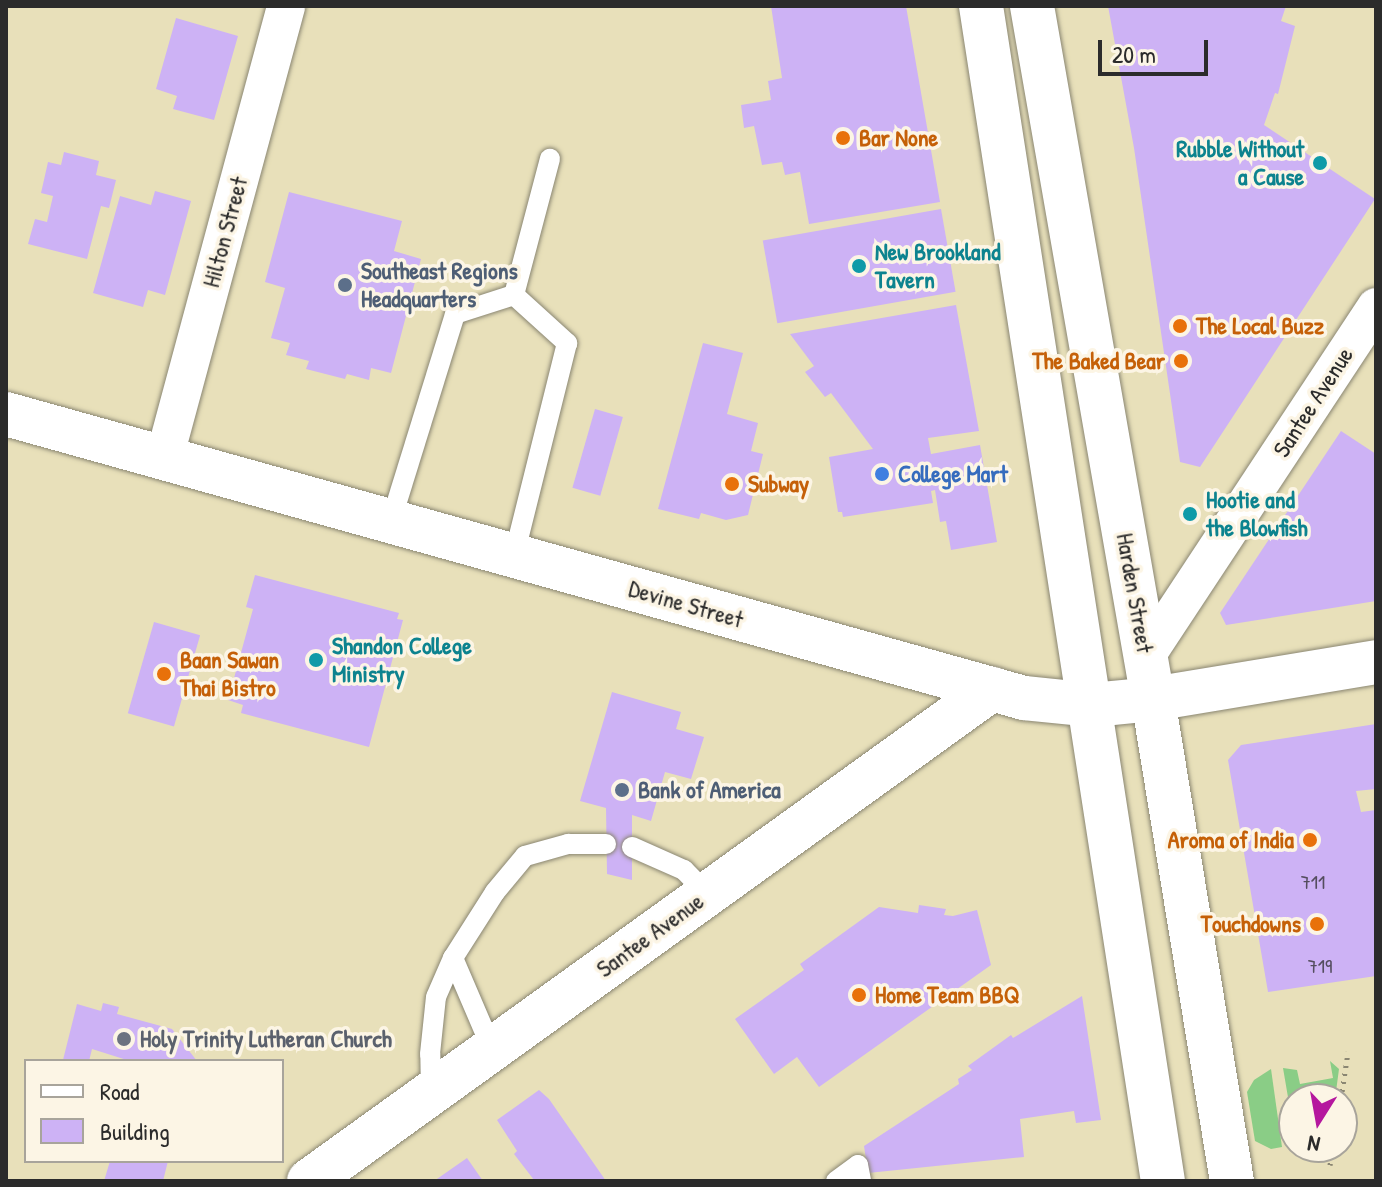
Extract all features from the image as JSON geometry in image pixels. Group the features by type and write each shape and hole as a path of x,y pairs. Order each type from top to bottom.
{"main road":[{"path":"981,6 1092,705 1163,1181"},
{"name":"Harden Street","path":"1032,6 1146,656 1232,1181"},
{"name":"Devine Street","path":"6,414 1024,698 1092,705 1153,699 1376,662"},
{"name":"Santee Avenue","path":"309,1181 992,689"}],"street":[{"name":"Hilton Street","path":"164,459 286,6"},
{"name":"Santee Avenue","path":"1146,656 1376,307"}],"lane":[{"path":"514,295 550,159"},
{"path":"391,521 455,314 514,295"},
{"path":"514,295 567,343 514,556"},
{"path":"431,1093 430,1054 436,997 453,958 495,892 525,856 568,844 606,844"},
{"path":"632,847 684,870 707,894"},
{"path":"453,958 492,1049"},
{"path":"836,1181 858,1165 861,1181"}],"path":[{"path":"1343,1083 1348,1052"}],"green space":[{"path":"1330,1061 1339,1069 1337,1083 1306,1083 1333,1078"},
{"path":"1283,1068 1297,1070 1300,1083 1286,1083"},
{"path":"1271,1069 1278,1119 1278,1148 1271,1149 1255,1141 1247,1092 1254,1080"}],"building":[{"path":"771,6 906,6 940,202 809,224 800,172 785,175 782,162 762,165 754,126 744,128 741,105 771,100 768,81 782,78"},
{"path":"1108,6 1286,6 1281,21 1295,26 1278,94 1275,93 1264,125 1375,199 1200,467 1180,462 1134,148"},
{"path":"176,18 238,36 214,120 173,109 177,96 156,89"},
{"path":"64,152 99,161 96,175 116,180 109,208 101,206 87,259 28,244 35,219 47,222 53,196 41,193 48,162 61,165"},
{"path":"155,191 191,201 165,295 148,290 143,307 93,293 120,196 151,205"},
{"name":"Southeast Regions Headquarters","path":"289,192 402,221 394,251 421,259 391,373 371,368 369,380 347,374 345,379 306,369 309,361 286,355 290,343 271,338 285,288 265,282"},
{"name":"New Brookland Tavern","path":"941,209 956,292 777,323 763,240"},
{"path":"956,305 979,431 928,438 931,454 980,445 997,542 951,550 946,521 940,522 935,490 931,491 933,503 843,517 842,512 838,512 829,457 873,449 831,393 825,397 805,372 814,366 790,334"},
{"path":"703,343 743,353 727,414 758,423 751,451 763,454 748,515 726,520 701,513 699,519 658,509"},
{"path":"595,409 623,417 600,496 572,488"},
{"path":"1341,431 1376,454 1376,601 1226,625 1220,613"},
{"name":"Shandon College Ministry","path":"255,575 399,613 397,619 403,620 369,747 241,713 243,705 228,700 253,609 246,607"},
{"name":"Baan Sawan Thai Bistro","path":"154,622 200,635 174,727 128,713"},
{"name":"Bank of America","path":"612,692 681,712 676,729 704,737 691,779 665,772 651,821 632,815 632,880 607,874 606,808 580,801"},
{"path":"1376,724 1376,789 1356,791 1361,812 1376,810 1376,976 1268,992 1228,760 1241,745"},
{"name":"Home Team BBQ","path":"919,905 946,909 944,915 953,916 977,910 991,965 819,1087 797,1057 774,1074 735,1019 804,970 800,964 879,907 918,913"},
{"path":"1082,996 1101,1120 1076,1123 1074,1111 1020,1119 1024,1157 868,1173 864,1146 959,1084 958,1079 972,1070 968,1066 1011,1035 1013,1038"},
{"name":"Holy Trinity Lutheran Church","path":"103,1003 119,1007 117,1014 172,1029 195,1059 124,1059 92,1049 90,1059 63,1059 77,1004 101,1011"},
{"path":"539,1090 549,1099 606,1181 534,1180 514,1154 517,1151 497,1120"},
{"path":"467,1158 483,1181 434,1181"},
{"path":"109,1163 168,1163 163,1181 104,1181"}],"place":[{"name":"Bar None","path":"843,138"},
{"name":"Rubble Without a Cause","path":"1320,163"},
{"name":"New Brookland Tavern","path":"859,266"},
{"name":"Southeast Regions Headquarters","path":"345,285"},
{"name":"The Local Buzz","path":"1180,326"},
{"name":"The Baked Bear","path":"1181,361"},
{"name":"College Mart","path":"882,474"},
{"name":"Subway","path":"732,484"},
{"name":"Hootie and the Blowfish","path":"1190,514"},
{"name":"Shandon College Ministry","path":"316,660"},
{"name":"Baan Sawan Thai Bistro","path":"164,674"},
{"name":"Bank of America","path":"622,790"},
{"name":"Aroma of India","path":"1310,840"},
{"name":"Touchdowns","path":"1317,924"},
{"name":"Home Team BBQ","path":"859,995"},
{"name":"Holy Trinity Lutheran Church","path":"124,1039"}]}
